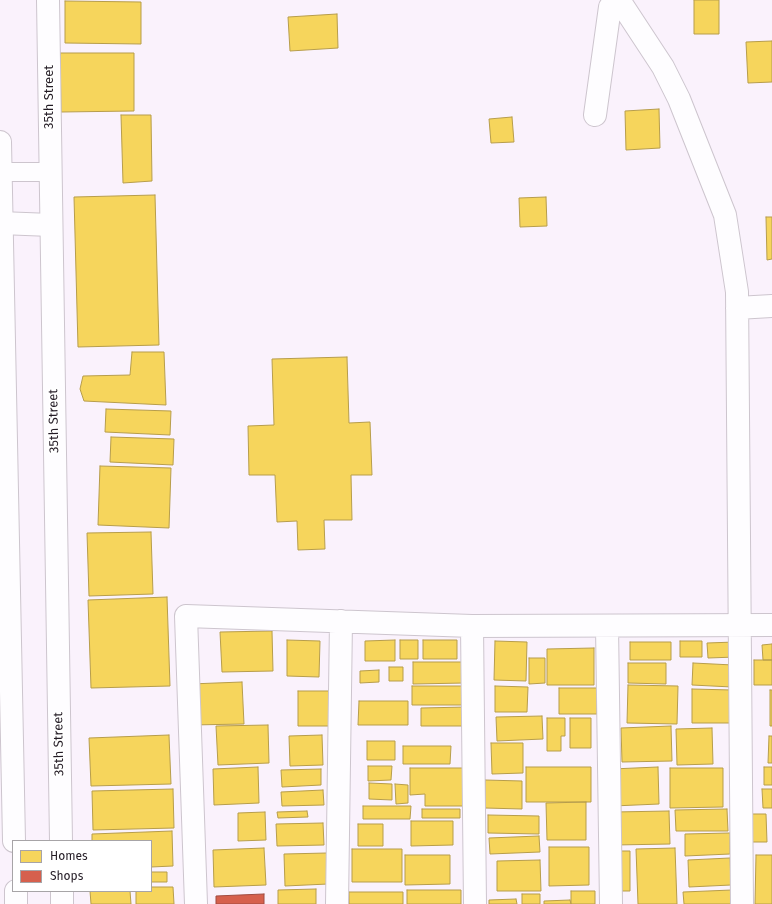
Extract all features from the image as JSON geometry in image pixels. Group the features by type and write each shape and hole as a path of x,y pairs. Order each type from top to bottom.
{"street":[{"name":"35th Street","path":"48,0 61,840"},
{"path":"595,115 614,4"},
{"path":"614,4 663,67 679,98 725,215 737,292 741,624 742,904"},
{"path":"0,142 3,468 14,840"},
{"path":"1,223 51,225"},
{"path":"737,308 772,306"},
{"path":"196,904 186,616 472,626 772,625"},
{"path":"337,904 341,622"},
{"path":"472,626 475,904"},
{"path":"606,626 611,904"},
{"path":"16,892 16,904"},
{"path":"62,892 62,904"}],"lane":[{"path":"0,173 50,172"}],"building: Homes":[{"path":"694,0 719,0 719,34 694,34"},
{"path":"65,1 141,2 141,44 65,43"},
{"path":"337,14 338,48 290,51 288,17"},
{"path":"772,41 772,82 748,83 746,42"},
{"path":"60,53 134,53 134,111 61,112"},
{"path":"659,109 660,148 626,150 625,111"},
{"path":"121,115 151,115 152,181 123,183"},
{"path":"512,117 514,142 491,143 489,119"},
{"path":"155,195 159,345 78,347 74,197"},
{"path":"546,197 547,226 520,227 519,198"},
{"path":"766,217 772,217 772,259 767,260"},
{"path":"132,352 164,352 166,405 84,401 80,389 83,376 130,375"},
{"path":"347,357 349,423 370,422 372,475 351,475 352,520 324,520 325,549 298,550 297,521 277,522 275,475 249,475 248,426 274,425 272,359"},
{"path":"106,409 171,411 170,435 105,432"},
{"path":"111,437 174,439 173,465 110,462"},
{"path":"100,466 171,468 169,528 98,525"},
{"path":"151,532 153,594 89,596 87,533"},
{"path":"167,597 170,686 91,688 88,600"},
{"path":"272,631 273,671 222,672 220,632"},
{"path":"287,640 320,641 319,677 287,676"},
{"path":"395,640 395,661 365,661 365,641"},
{"path":"400,640 418,640 418,659 400,659"},
{"path":"423,640 457,640 457,659 423,659"},
{"path":"495,641 527,642 526,681 494,680"},
{"path":"680,641 702,641 702,657 680,657"},
{"path":"630,642 671,642 671,660 630,660"},
{"path":"735,642 736,657 708,658 707,643"},
{"path":"772,644 772,660 763,660 762,645"},
{"path":"594,648 594,685 547,685 547,649"},
{"path":"529,658 545,658 545,683 529,684"},
{"path":"754,660 772,660 772,685 754,685"},
{"path":"413,662 464,662 465,683 413,684"},
{"path":"628,663 666,663 666,684 628,683"},
{"path":"693,663 733,665 732,687 692,685"},
{"path":"389,667 403,667 403,681 389,681"},
{"path":"379,670 379,682 360,683 360,671"},
{"path":"242,682 244,724 191,725 190,684"},
{"path":"628,685 678,686 677,724 627,723"},
{"path":"412,686 466,686 467,705 412,705"},
{"path":"495,686 528,687 527,712 495,712"},
{"path":"559,688 597,688 597,714 559,714"},
{"path":"692,689 732,690 732,723 692,723"},
{"path":"770,690 772,690 772,726 770,726"},
{"path":"298,691 330,691 329,726 298,726"},
{"path":"359,701 408,701 408,725 358,725"},
{"path":"467,707 467,726 421,726 421,708"},
{"path":"542,716 543,739 497,741 496,717"},
{"path":"547,718 565,718 565,736 561,736 561,751 547,751"},
{"path":"570,718 591,718 591,748 570,748"},
{"path":"268,725 269,763 218,765 216,726"},
{"path":"671,726 672,761 622,762 621,728"},
{"path":"712,728 713,764 677,765 676,729"},
{"path":"169,735 171,784 91,786 89,738"},
{"path":"322,735 323,765 290,766 289,736"},
{"path":"769,736 772,736 772,763 768,763"},
{"path":"367,741 395,741 395,760 367,760"},
{"path":"491,743 523,743 523,773 492,774"},
{"path":"403,746 451,746 450,764 403,764"},
{"path":"368,766 392,766 391,780 368,781"},
{"path":"258,767 259,803 214,805 213,769"},
{"path":"526,767 591,767 591,802 526,802"},
{"path":"658,767 659,804 613,806 612,769"},
{"path":"764,767 772,767 772,785 764,785"},
{"path":"410,768 463,768 463,806 425,806 425,794 410,795"},
{"path":"670,768 723,768 723,807 670,808"},
{"path":"321,769 321,785 282,787 281,770"},
{"path":"485,780 522,781 522,809 485,808"},
{"path":"369,783 392,784 392,800 369,799"},
{"path":"395,784 408,785 408,803 396,804"},
{"path":"173,789 174,828 93,830 92,791"},
{"path":"762,789 772,789 772,808 763,808"},
{"path":"323,790 324,805 282,806 281,792"},
{"path":"586,802 586,840 547,840 546,803"},
{"path":"363,806 411,806 410,819 363,819"},
{"path":"422,809 460,809 460,818 422,818"},
{"path":"727,809 728,831 676,831 675,810"},
{"path":"307,811 308,817 278,818 277,812"},
{"path":"669,811 670,844 615,845 614,812"},
{"path":"265,812 266,840 238,841 238,813"},
{"path":"744,814 766,814 767,842 745,842"},
{"path":"488,815 539,816 539,834 488,833"},
{"path":"411,821 453,821 453,845 411,846"},
{"path":"323,823 324,845 277,846 276,824"},
{"path":"358,824 383,824 383,846 358,846"},
{"path":"172,831 173,866 152,867 152,840 92,840 92,834"},
{"path":"730,833 730,854 685,856 685,834"},
{"path":"539,836 540,852 490,854 489,838"},
{"path":"549,847 589,847 589,885 549,886"},
{"path":"264,848 266,885 214,887 213,850"},
{"path":"675,848 677,904 638,904 636,849"},
{"path":"352,849 402,849 402,882 352,882"},
{"path":"617,851 630,851 630,891 617,891"},
{"path":"327,853 328,884 285,886 284,854"},
{"path":"405,855 450,855 450,884 405,885"},
{"path":"756,855 772,855 772,904 755,904"},
{"path":"730,858 731,885 689,887 688,860"},
{"path":"540,860 541,891 497,891 497,861"},
{"path":"152,872 167,872 167,882 152,882"},
{"path":"152,887 173,887 174,904 136,904 136,892 152,892"},
{"path":"316,889 316,904 278,904 278,890"},
{"path":"407,890 461,890 461,904 407,904"},
{"path":"732,890 733,904 684,904 683,892"},
{"path":"571,891 595,891 595,904 571,904"},
{"path":"90,892 130,892 131,904 91,904"},
{"path":"349,892 403,892 403,904 349,904"},
{"path":"522,894 540,894 540,904 522,904"},
{"path":"516,899 517,904 489,904 489,900"},
{"path":"570,900 571,904 544,904 544,901"}],"building: Shops":[{"path":"264,894 264,904 216,904 216,896"}]}
